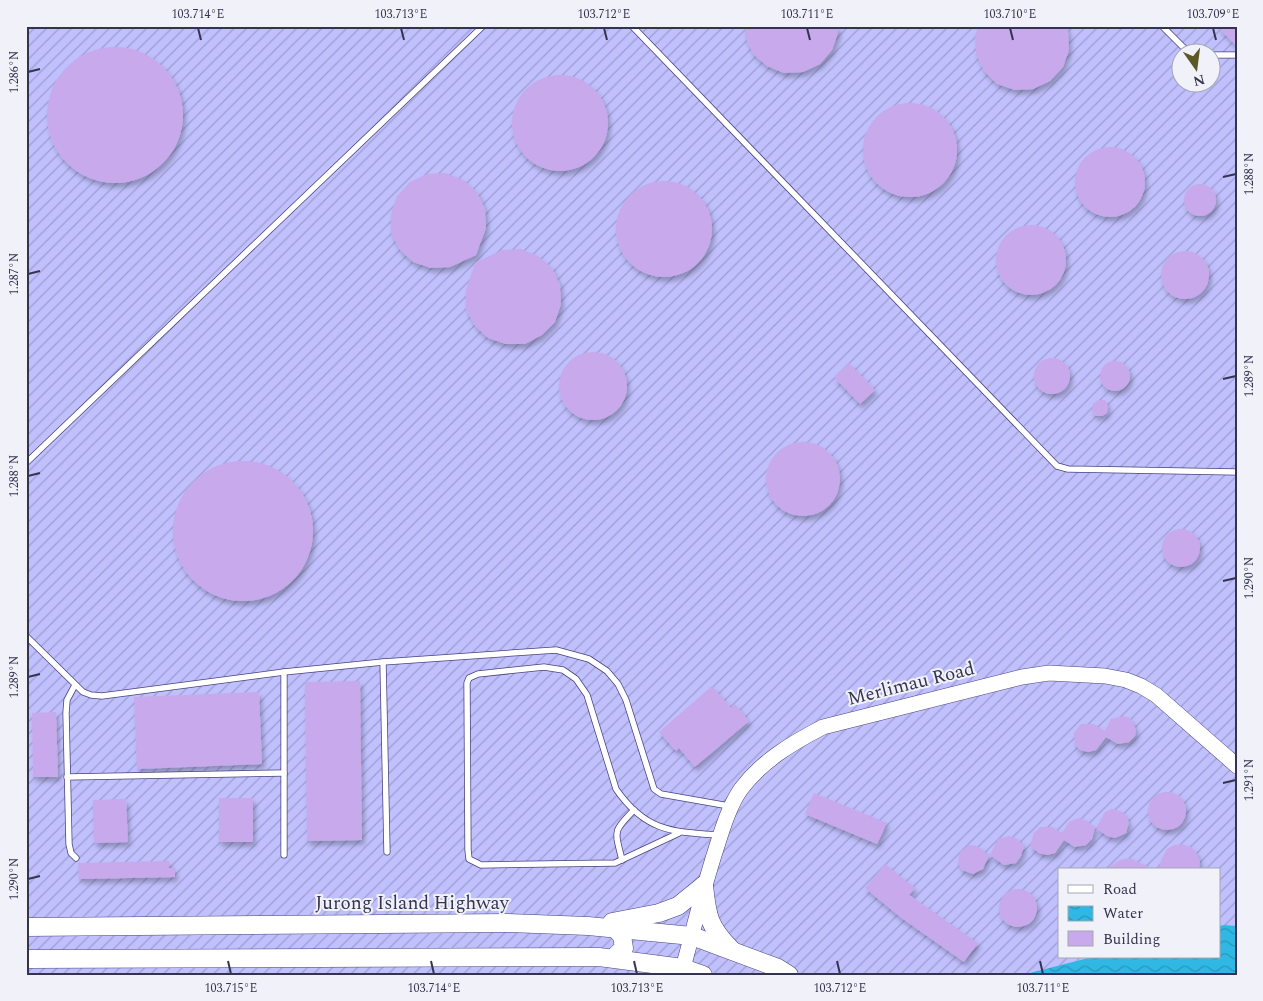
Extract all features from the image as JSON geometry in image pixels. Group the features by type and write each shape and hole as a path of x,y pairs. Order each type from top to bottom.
{"main road":[{"path":"588,926 659,913 678,906 704,885"},
{"path":"704,885 707,914 714,928 733,952"},
{"name":"Jurong Island Highway","path":"26,927 508,923 588,926 692,936 778,968 789,975"},
{"path":"613,958 624,948 622,936 615,928"},
{"path":"26,959 520,956 613,958 683,968 703,975"}],"street":[{"name":"Merlimau Road","path":"683,968 704,885 720,835 740,791 750,778 774,755 823,727 1022,677 1050,674 1105,676 1126,680 1156,695 1237,766"}],"lane":[{"path":"26,463 483,26"},
{"path":"632,26 1056,466 1068,469 1237,472"},
{"path":"1165,27 1178,42"},
{"path":"1220,55 1237,55"},
{"path":"26,636 83,692 91,695 112,696 284,672 383,662 556,650 589,659 607,671 618,684 626,700 654,789 661,794 732,806"},
{"path":"383,662 387,852"},
{"path":"679,833 622,860 607,864 481,865 469,860 467,693 469,678 478,674 544,667 563,670 576,679 587,695 616,789 624,801 641,817 659,828 679,833 720,835"},
{"path":"284,672 284,855"},
{"path":"75,685 67,700 66,714 69,844 76,858"},
{"path":"67,777 284,773"},
{"path":"622,860 617,838 617,828 634,810"}],"shaded area":[{"path":"26,26 1237,26 1237,926 1220,926 1220,868 1058,868 1058,958 1088,958 1022,975 26,975"}],"water":[{"path":"1220,926 1237,926 1237,975 1022,975 1088,958 1220,958"}],"building":[{"path":"745,26 838,26 838,33 832,50 820,64 803,72 784,73 767,66 753,54 745,37"},
{"path":"978,26 1066,26 1069,50 1063,67 1050,81 1033,89 1015,90 997,84 984,71 976,54 975,36"},
{"path":"1217,26 1237,26 1237,47"},
{"path":"115,47 141,53 163,67 177,89 183,115 177,141 163,163 141,177 115,183 89,177 67,163 53,141 47,115 53,89 67,67 89,53"},
{"path":"560,75 578,79 594,89 604,105 608,123 604,141 594,157 578,167 560,171 542,167 526,157 516,141 512,123 516,105 526,89 542,79"},
{"path":"910,103 928,107 943,117 953,132 957,150 953,168 943,183 928,193 910,197 892,193 877,183 867,168 863,150 867,132 877,117 892,107"},
{"path":"1110,147 1129,153 1139,163 1145,182 1139,201 1129,211 1110,217 1091,211 1081,201 1075,182 1081,163 1091,153"},
{"path":"446,173 463,180 477,192 485,209 486,228 476,255 450,267 431,268 413,262 400,250 391,233 391,214 397,196 410,182 427,174"},
{"path":"664,181 682,185 698,195 708,211 712,229 708,247 698,263 682,273 664,277 646,273 630,263 620,247 616,229 620,211 630,195 646,185"},
{"path":"1200,184 1206,185 1211,189 1215,194 1215,206 1211,211 1206,215 1200,216 1194,215 1189,211 1185,206 1184,200 1185,194 1189,189 1194,185"},
{"path":"1031,225 1050,231 1060,241 1066,260 1060,279 1050,289 1031,295 1012,289 1002,279 996,260 1002,241 1012,231"},
{"path":"521,249 538,256 552,268 560,285 561,304 555,322 542,335 525,344 506,344 488,338 475,326 466,309 466,290 475,263 502,250"},
{"path":"1180,251 1190,251 1202,258 1209,270 1209,280 1202,292 1190,299 1180,299 1172,295 1165,288 1161,280 1161,270 1165,262 1172,255"},
{"path":"586,352 600,352 612,357 622,367 627,379 627,393 622,405 612,415 600,420 586,420 574,415 564,405 559,393 559,379 564,367 574,357"},
{"path":"1052,358 1059,359 1065,363 1069,369 1069,383 1065,389 1059,393 1052,394 1045,393 1039,389 1035,383 1034,376 1035,369 1039,363 1045,359"},
{"path":"1115,361 1126,365 1130,376 1126,387 1115,391 1104,387 1100,376 1104,365"},
{"path":"849,363 875,390 860,404 834,377"},
{"path":"1098,400 1105,400 1108,406 1107,413 1102,416 1095,416 1092,410 1093,404"},
{"path":"796,442 810,442 824,448 834,458 840,472 838,493 824,510 810,516 796,516 782,510 772,500 766,486 766,472 772,458 782,448"},
{"path":"243,461 257,462 270,466 282,472 293,481 302,492 308,504 312,517 312,545 308,558 302,570 293,581 282,590 270,596 257,600 243,601 229,600 216,596 204,590 193,581 184,570 178,558 174,545 173,531 174,517 178,504 184,492 193,481 204,472 216,466 229,462"},
{"path":"1181,529 1194,535 1200,548 1194,561 1181,567 1168,561 1162,548 1168,535"},
{"path":"360,681 362,840 307,841 305,682"},
{"path":"712,686 731,708 735,704 749,721 695,767 679,748 676,751 659,732"},
{"path":"259,692 262,764 137,769 134,697"},
{"path":"56,712 58,777 33,777 32,713"},
{"path":"1123,716 1130,718 1136,729 1135,736 1129,742 1118,744 1106,737 1096,750 1088,752 1080,750 1075,745 1074,733 1081,724 1093,724 1105,731 1111,719"},
{"path":"1167,792 1181,797 1186,811 1181,825 1167,830 1153,825 1148,811 1153,797"},
{"path":"814,793 887,823 877,844 805,814"},
{"path":"219,798 253,798 253,842 219,842"},
{"path":"126,799 128,842 94,843 93,800"},
{"path":"1112,809 1123,812 1129,822 1126,833 1115,838 1107,836 1096,828 1105,812"},
{"path":"1080,818 1095,828 1092,839 1086,845 1075,847 1064,840 1055,853 1047,855 1039,853 1030,846 1034,833 1040,827 1052,827 1062,833 1069,822"},
{"path":"1009,836 1017,839 1024,846 1021,856 1016,863 1004,865 990,855 998,839"},
{"path":"1182,844 1192,848 1200,862 1199,868 1160,868 1167,849 1174,845"},
{"path":"969,845 977,846 989,855 983,869 973,874 962,870 958,863 960,852"},
{"path":"1130,858 1150,868 1108,868 1120,860"},
{"path":"169,861 169,868 175,868 175,877 79,879 78,863"},
{"path":"885,864 915,888 909,895 978,943 964,962 900,917 865,888"},
{"path":"1018,889 1032,894 1037,908 1032,922 1018,927 1004,922 999,908 1004,894"}]}
